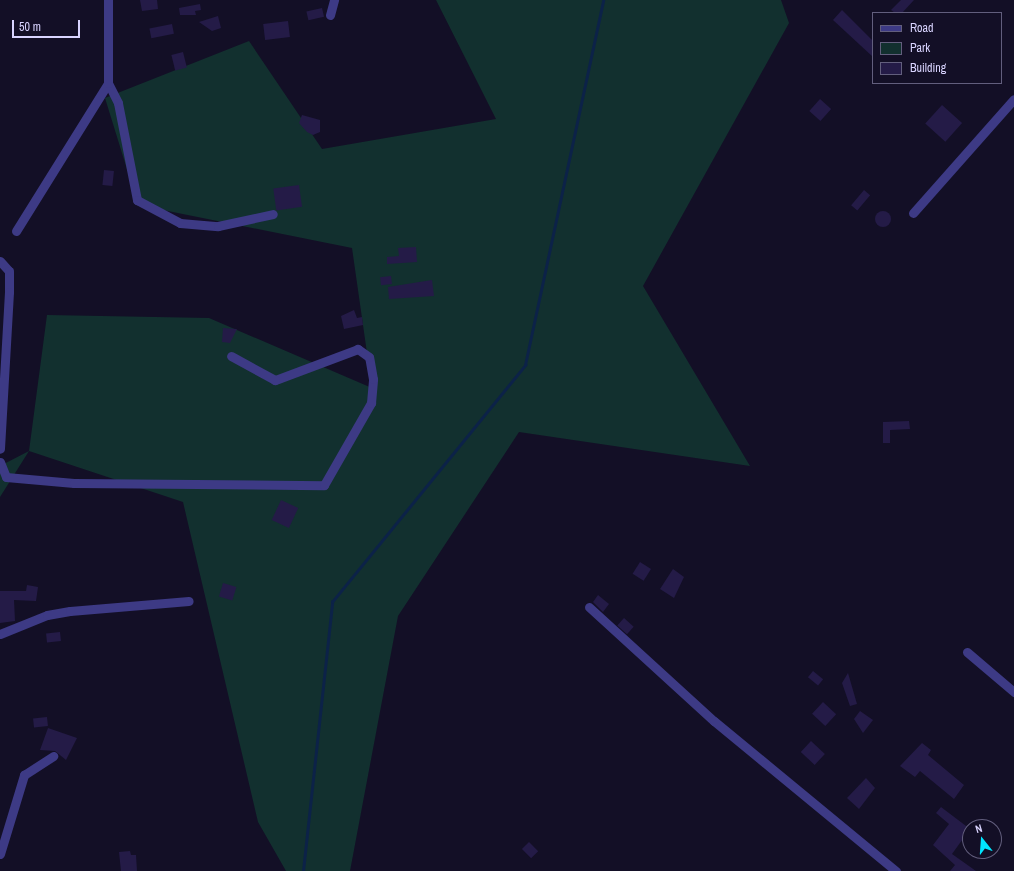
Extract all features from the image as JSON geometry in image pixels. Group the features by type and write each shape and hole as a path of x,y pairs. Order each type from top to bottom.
{"street":[{"path":"108,0 108,84 118,103 137,200 180,223 218,226 273,214"},
{"path":"330,15 334,0"},
{"path":"16,231 108,84"},
{"path":"913,213 1014,99"},
{"path":"0,261 9,271 0,449"},
{"path":"0,462 6,477 74,483 324,485 371,403 369,357 358,349 275,380 231,356"},
{"path":"0,634 47,615 70,611 189,601"},
{"path":"589,607 714,721 896,871"},
{"path":"967,652 1014,692"},
{"path":"0,854 24,775 53,756"}],"green space":[{"path":"436,0 781,0 789,23 643,286 750,466 519,432 398,616 350,871 286,871 258,822 183,502 29,451 47,315 209,318 372,388 352,248 138,205 105,98 249,41 322,149 496,119"},
{"path":"29,451 0,497 0,466"}],"building":[{"path":"140,0 157,0 158,9 142,11"},
{"path":"901,0 914,0 903,12 894,12 891,10"},
{"path":"200,4 201,10 195,11 196,15 180,15 179,8"},
{"path":"322,8 324,17 308,20 306,12"},
{"path":"842,10 872,40 872,56 833,20"},
{"path":"218,16 221,28 212,31 199,22"},
{"path":"288,21 290,37 265,40 263,24"},
{"path":"172,24 174,34 151,38 149,28"},
{"path":"183,52 187,68 175,70 171,55"},
{"path":"820,99 831,109 820,121 809,111"},
{"path":"942,105 962,123 945,142 925,124"},
{"path":"302,115 320,120 320,132 313,135 307,132 299,123"},
{"path":"104,170 114,171 112,186 102,185"},
{"path":"299,185 302,207 276,210 273,189"},
{"path":"864,190 870,195 857,210 851,205"},
{"path":"880,211 886,211 891,216 889,225 886,227 880,227 875,222 875,216"},
{"path":"416,247 417,262 387,264 387,257 399,256 398,248"},
{"path":"391,276 392,284 381,285 380,277"},
{"path":"432,280 434,296 389,299 388,287"},
{"path":"354,310 357,318 362,317 363,325 344,329 341,316"},
{"path":"223,328 237,329 230,343 222,342"},
{"path":"909,421 910,429 890,430 890,443 883,443 883,422"},
{"path":"281,500 298,508 289,528 272,520"},
{"path":"640,562 651,569 644,581 633,574"},
{"path":"673,569 684,577 674,598 660,589"},
{"path":"223,583 236,587 232,600 219,596"},
{"path":"27,585 38,587 36,601 14,600 15,621 0,623 0,591 26,591"},
{"path":"598,595 609,604 603,612 593,602"},
{"path":"624,618 634,627 627,634 617,625"},
{"path":"60,632 61,641 47,642 46,633"},
{"path":"813,671 823,679 818,685 808,677"},
{"path":"848,673 857,704 850,706 842,683"},
{"path":"823,702 836,714 825,726 812,714"},
{"path":"860,711 873,720 863,733 854,719"},
{"path":"47,717 48,726 34,727 33,718"},
{"path":"48,728 77,738 66,760 55,751 40,750"},
{"path":"811,741 825,754 815,765 801,752"},
{"path":"922,743 931,750 928,755 964,785 954,799 920,771 915,777 900,766"},
{"path":"866,778 875,788 859,809 847,798"},
{"path":"941,807 962,823 962,840 952,854 976,871 950,871 955,865 933,845 949,824 936,813"},
{"path":"529,842 538,851 531,858 522,849"},
{"path":"130,851 131,855 136,855 137,871 121,871 119,852"}],"waterway":[{"path":"303,871 332,602 525,365 603,0"}]}
